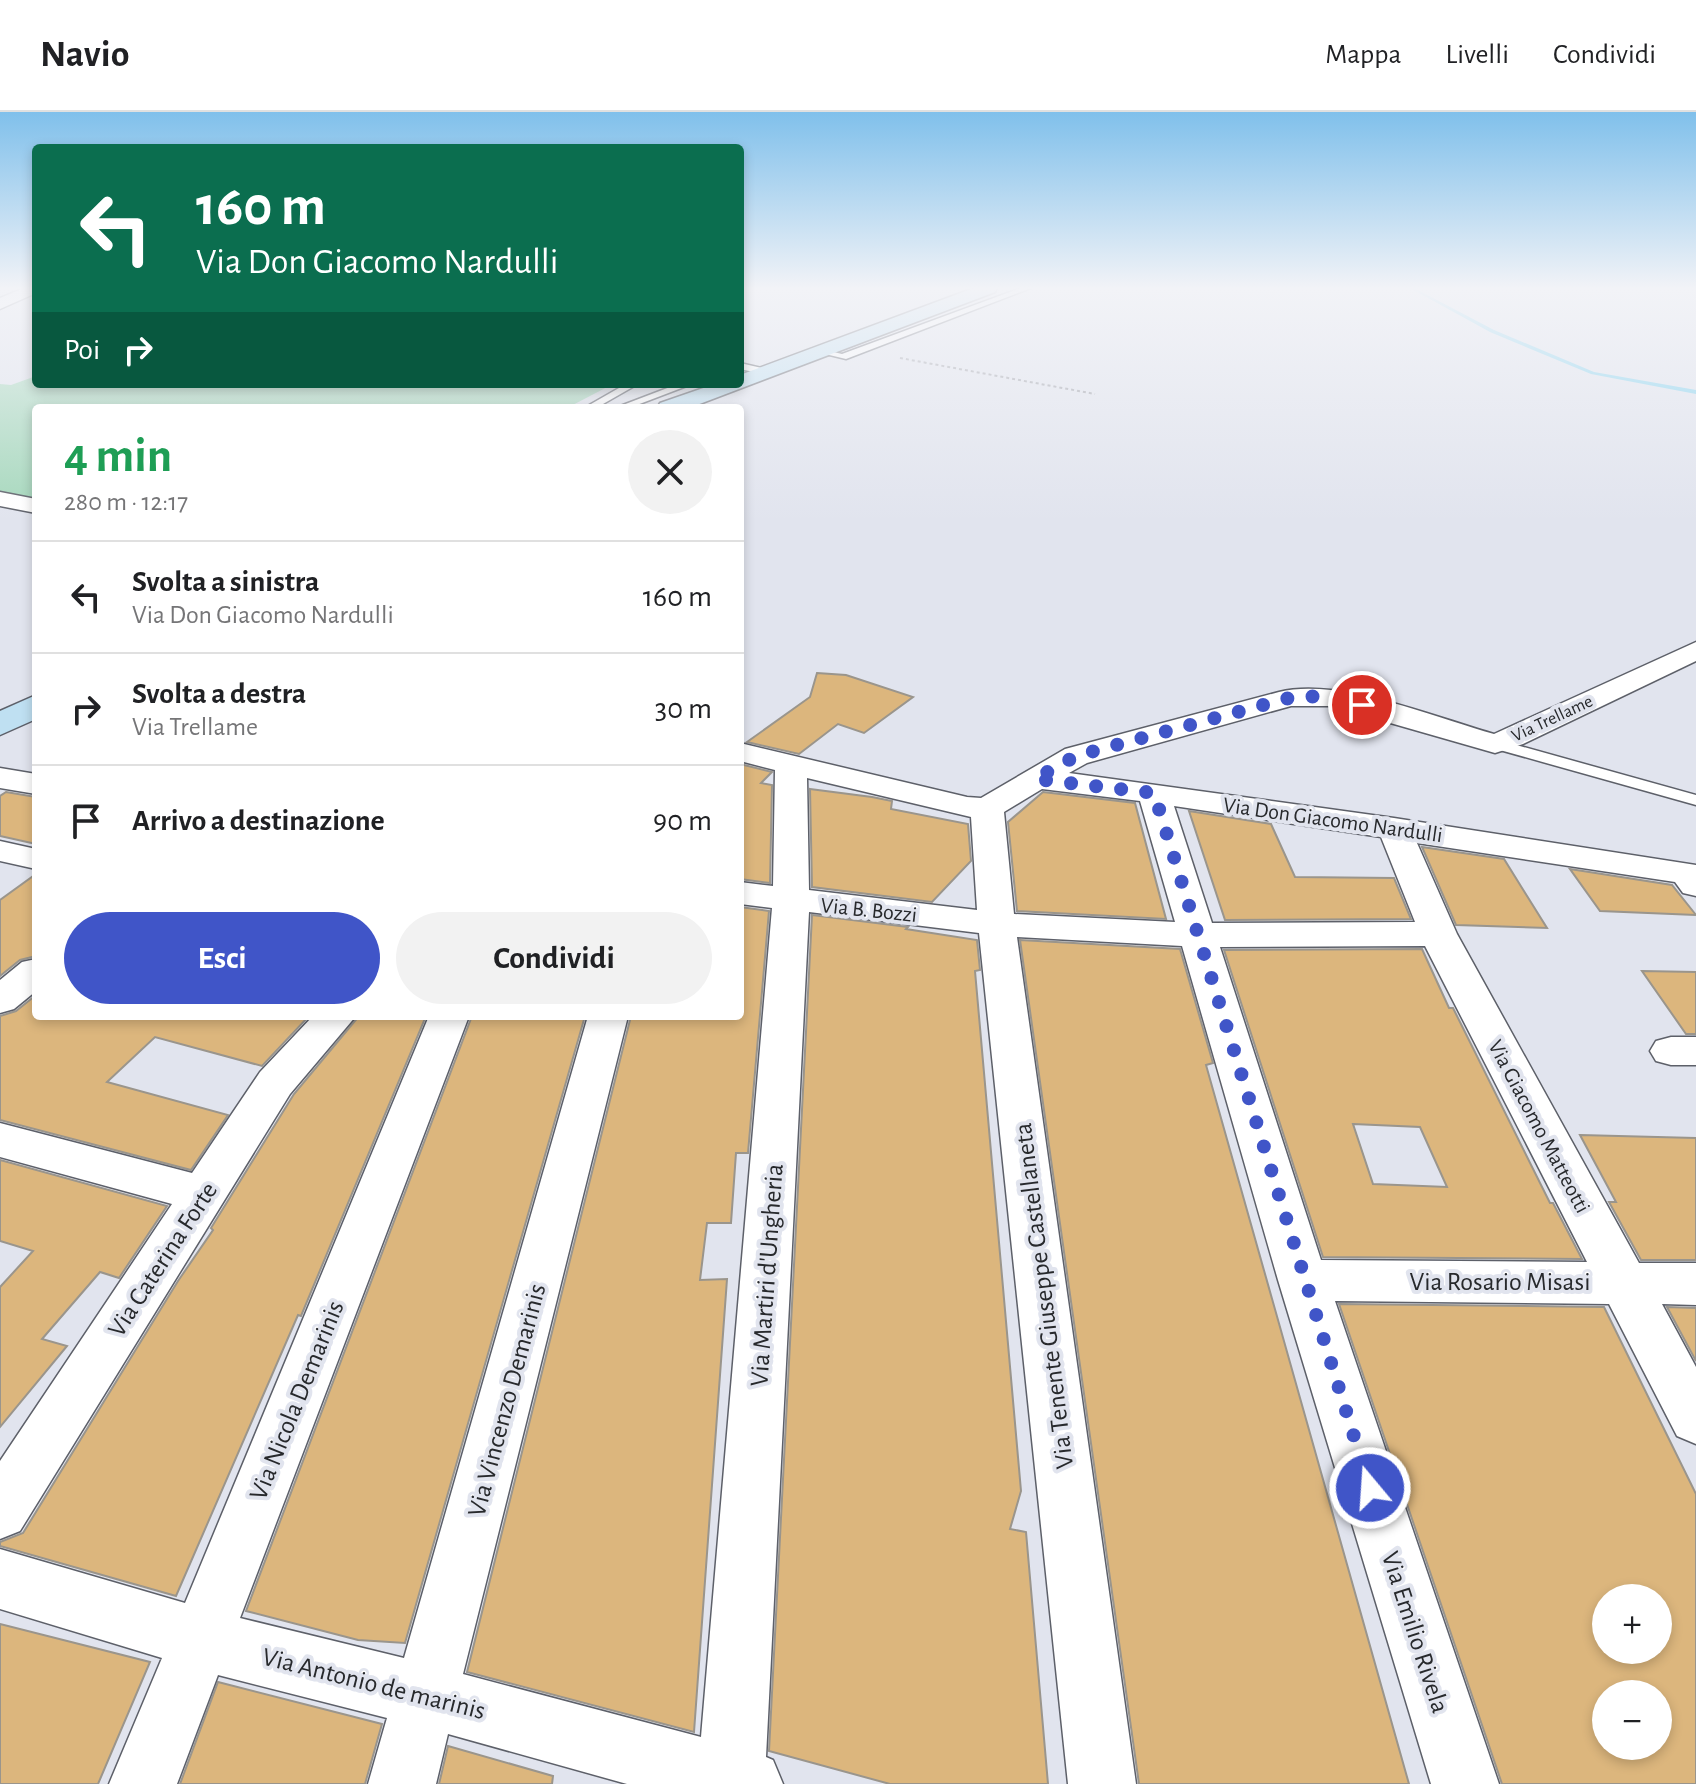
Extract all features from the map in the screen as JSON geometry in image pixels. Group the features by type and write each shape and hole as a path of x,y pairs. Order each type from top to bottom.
{"street":[{"path":"744,381 784,366"},
{"path":"679,404 723,388"},
{"path":"0,499 32,505"},
{"name":"Via Trellame","path":"1035,779 1076,756 1289,698 1312,695 1333,697 1495,744 1696,650"},
{"path":"0,725 32,707"},
{"path":"744,753 967,807 987,808 1035,779"},
{"name":"Via Martiri d'Ungheria","path":"737,1782 791,901 791,766"},
{"path":"0,778 32,783"},
{"name":"Via Don Giacomo Nardulli","path":"1035,779 1394,828 1693,876"},
{"name":"Via Emilio Rivela","path":"1154,793 1303,1280 1465,1784"},
{"name":"Via Tenente Giuseppe Castellaneta","path":"987,808 997,924 1102,1784"},
{"name":"Via Giacomo Matteotti","path":"1394,828 1438,934 1696,1419"},
{"path":"0,851 32,858"},
{"name":"Via B. Bozzi","path":"744,894 997,924 1199,935 1438,934"},
{"path":"0,1000 32,974"},
{"name":"Via Caterina Forte","path":"0,1511 275,1083 332,1020"},
{"name":"Via Nicola Demarinis","path":"143,1784 447,1020"},
{"name":"Via Vincenzo Demarinis","path":"402,1784 607,1020"},
{"path":"0,1140 203,1194"},
{"name":"Via Rosario Misasi","path":"1303,1280 1696,1284"},
{"name":"Via Antonio de marinis","path":"0,1579 201,1639 426,1696 737,1782"}],"lane":[{"path":"744,367 768,372"},
{"path":"596,404 626,388"},
{"path":"631,404 676,388"},
{"path":"1495,744 1696,800"}],"path":[{"path":"942,366 1095,394"}],"green space":[{"path":"32,377 32,388 605,388 575,404 32,404 32,501 0,495 0,384 11,385"}],"building":[{"path":"817,673 846,675 913,697 864,733 838,724 799,754 747,742 810,697"},
{"path":"744,765 772,772 761,783 772,785 770,883 744,880"},
{"path":"810,789 892,801 891,809 968,824 971,861 932,902 812,887"},
{"path":"6,792 32,796 32,843 0,836 0,796"},
{"path":"1043,792 1135,803 1166,919 1017,911 1008,822"},
{"path":"1189,811 1271,824 1295,877 1394,878 1411,919 1225,920"},
{"path":"1422,847 1504,859 1547,928 1456,925"},
{"path":"1570,869 1672,885 1696,915 1600,911"},
{"path":"32,877 32,957 20,960 0,976 0,900"},
{"path":"744,908 769,911 748,1153 736,1153 731,1223 707,1223 700,1280 727,1279 694,1732 467,1672 630,1020 744,1020"},
{"path":"812,915 908,927 906,929 977,940 980,970 975,971 1021,1491 1010,1529 1026,1532 1048,1784 890,1784 769,1751"},
{"path":"1020,940 1180,949 1213,1063 1206,1065 1409,1784 1139,1784"},
{"path":"1422,949 1449,1008 1453,1008 1550,1203 1553,1203 1582,1259 1323,1257 1224,950","holes":["1353,1124 1420,1127 1447,1187 1373,1184"]},
{"path":"1642,971 1696,972 1696,1034 1686,1034"},
{"path":"32,998 32,1020 305,1020 262,1066 155,1037 107,1082 228,1115 191,1170 0,1120 0,1016 16,1011"},
{"path":"356,1020 424,1020 301,1316 298,1315 176,1596 0,1546 0,1542 23,1533 178,1281 213,1230 211,1228 294,1094"},
{"path":"470,1020 584,1020 405,1643 358,1640 246,1611"},
{"path":"1580,1135 1696,1138 1696,1260 1641,1260 1609,1202 1616,1202"},
{"path":"0,1160 167,1206 119,1278 100,1272 42,1339 67,1346 0,1427 0,1287 33,1251 0,1241"},
{"path":"1339,1304 1604,1307 1696,1494 1696,1784 1502,1784"},
{"path":"1667,1307 1696,1308 1696,1361"},
{"path":"0,1624 150,1662 98,1784 0,1784"},
{"path":"218,1682 382,1724 365,1784 180,1784"},
{"path":"448,1746 553,1776 552,1784 439,1784"}],"waterway":[{"path":"1576,366 1593,373 1696,392"}],"route":[{"path":"1362,705 1333,697 1312,695 1289,698 1076,756 1035,779 1154,793 1370,1488"}]}
